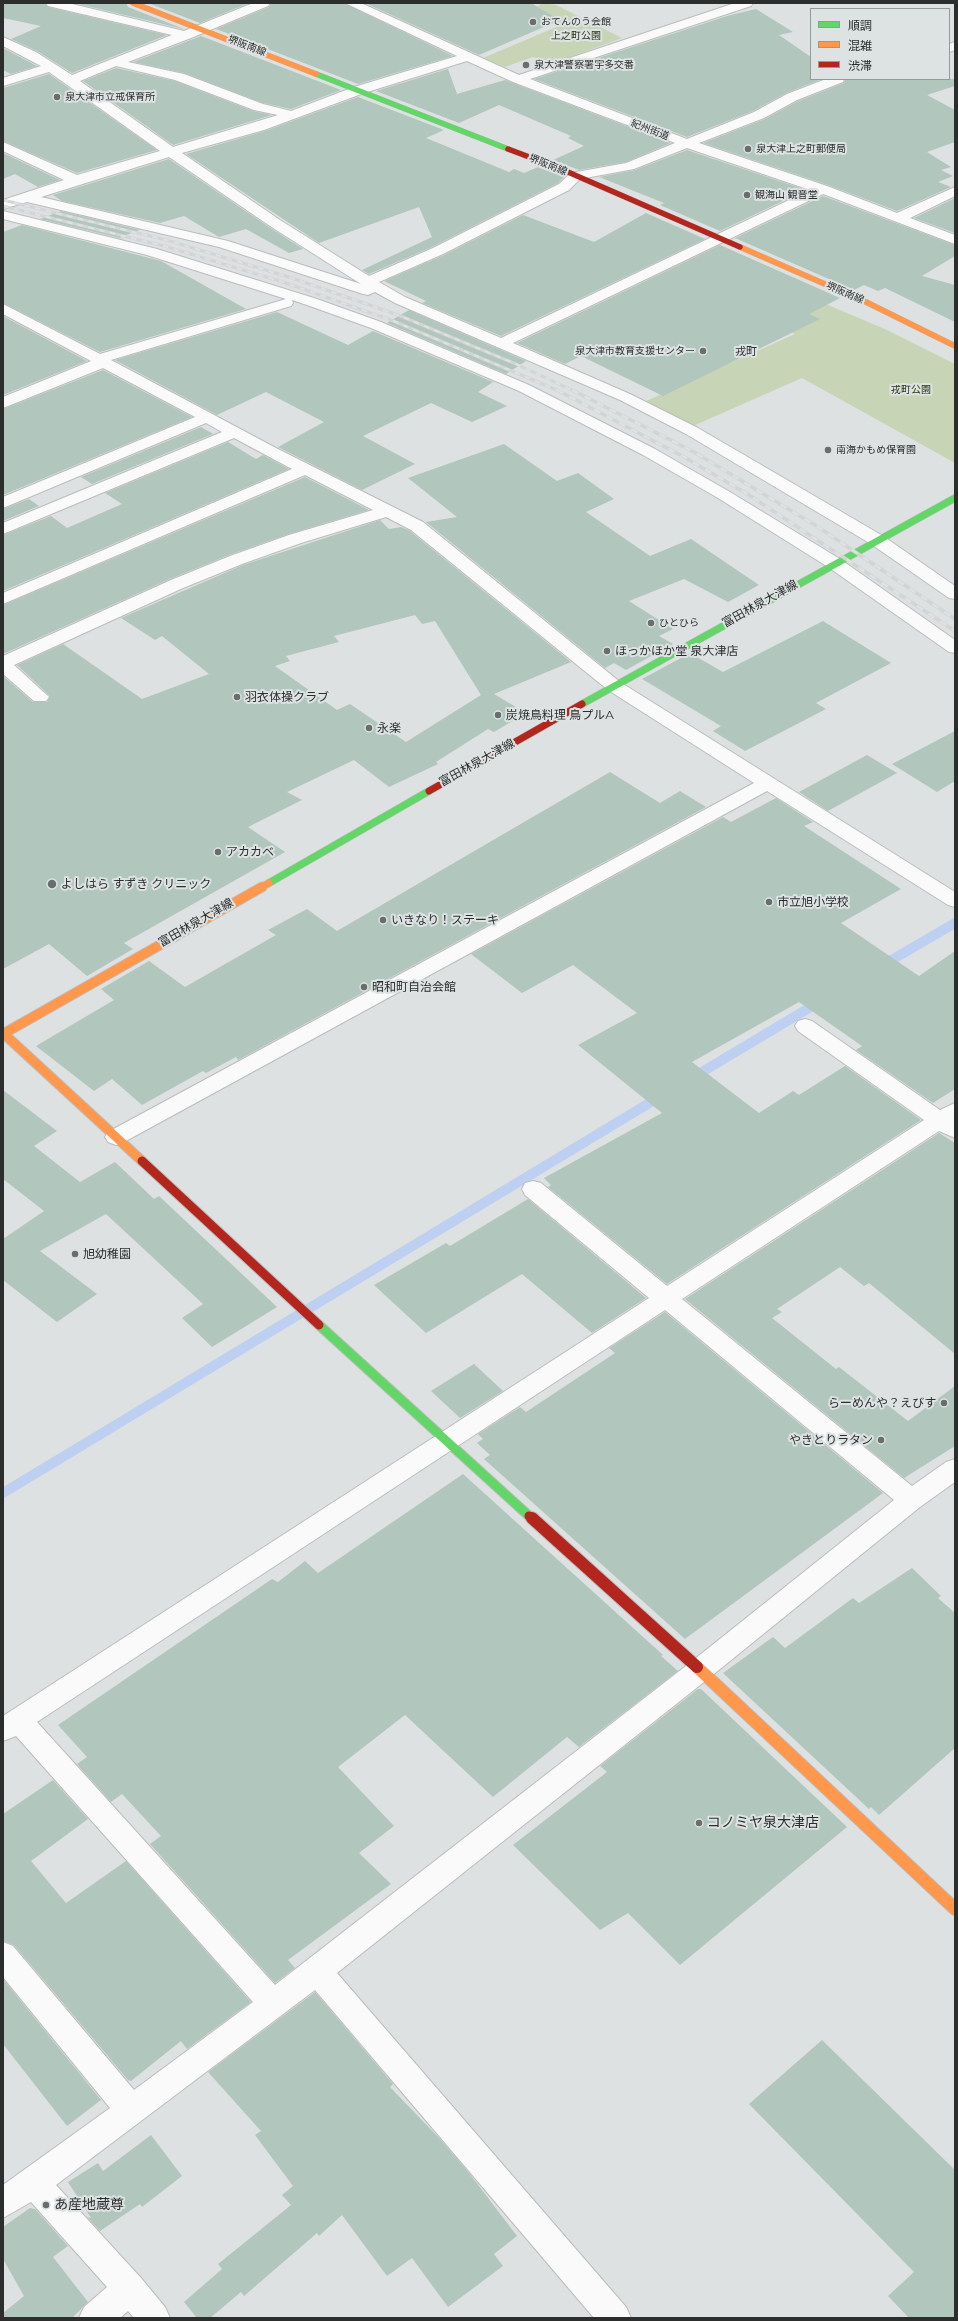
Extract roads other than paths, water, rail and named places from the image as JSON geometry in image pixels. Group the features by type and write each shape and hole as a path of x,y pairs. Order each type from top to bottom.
{"main road":[{"name":"堺阪南線","path":"133,3 203,29 576,176 866,302 955,346"},
{"name":"富田林泉大津線","path":"3,1034 614,686 834,563 955,498"},
{"path":"3,1034 446,1442 700,1670 955,1909"}],"street":[{"path":"52,3 187,35"},
{"path":"71,80 118,63 264,3"},
{"name":"紀州街道","path":"352,3 466,57 518,79 686,143 822,190 955,240"},
{"path":"518,79 747,3"},
{"path":"3,41 51,67 71,80 171,152 368,282 400,300"},
{"path":"3,205 76,180 259,127 359,90 466,57"},
{"path":"118,63 179,77 259,107 293,115"},
{"path":"3,82 51,67"},
{"path":"368,282 438,251 516,210 564,187 576,176 629,166 759,115 792,97 835,80"},
{"path":"3,146 76,180"},
{"path":"502,343 822,190"},
{"path":"898,218 955,191"},
{"path":"25,197 223,244 400,300 502,343 624,397 692,431 877,540 955,594"},
{"path":"3,215 152,252 312,302 376,325 524,388 649,452 724,495 834,563 955,648"},
{"path":"3,403 100,360 286,303"},
{"path":"3,308 305,469 417,526 614,686 955,901"},
{"path":"524,388 566,371"},
{"path":"3,503 208,417"},
{"path":"3,529 235,432"},
{"path":"3,599 305,469"},
{"path":"40,697 3,664 176,584 236,560 295,538 388,511"},
{"path":"116,1138 768,783"},
{"path":"273,2004 10,1725 665,1300 950,1120 805,1026"},
{"path":"532,1189 665,1300 911,1500"},
{"path":"3,2203 34,2183 317,1971 700,1670 911,1500 955,1469"},
{"path":"3,1955 132,2110"},
{"path":"317,1971 616,2318"},
{"path":"34,2183 130,2289 154,2318"},
{"path":"95,2318 130,2289"}],"waterway":[{"path":"883,965 955,923"},
{"path":"692,1078 819,1002"},
{"path":"3,1493 661,1096"}],"railway":[{"path":"3,200 170,241 292,278 398,315 516,364 574,391"},
{"path":"3,206 164,246 283,282 391,320 558,391"},
{"path":"558,391 684,457 749,495 955,631"},
{"path":"574,391 694,452 818,527 955,619"}],"place":[{"name":"おてんのう会館","path":"533,22"},
{"name":"泉大津警察署宇多交番","path":"526,65"},
{"name":"泉大津市立戒保育所","path":"57,97"},
{"name":"泉大津上之町郵便局","path":"748,149"},
{"name":"観海山 観音堂","path":"747,195"},
{"name":"泉大津市教育支援センター","path":"703,351"},
{"name":"南海かもめ保育園","path":"828,450"},
{"name":"ひとひら","path":"651,623"},
{"name":"ほっかほか堂 泉大津店","path":"607,651"},
{"name":"羽衣体操クラブ","path":"237,697"},
{"name":"炭焼鳥料理 鳥プルA","path":"498,715"},
{"name":"永楽","path":"369,728"},
{"name":"アカカベ","path":"218,852"},
{"name":"よしはら すずき クリニック","path":"52,884"},
{"name":"市立旭小学校","path":"769,902"},
{"name":"いきなり！ステーキ","path":"383,920"},
{"name":"昭和町自治会館","path":"364,987"},
{"name":"旭幼稚園","path":"75,1254"},
{"name":"らーめんや？えびす","path":"944,1403"},
{"name":"やきとりラタン","path":"881,1440"},
{"name":"コノミヤ泉大津店","path":"699,1823"},
{"name":"あ産地蔵尊","path":"46,2205"}],"district":[{"name":"戎町","path":"746,352"}],"park label":[{"name":"上之町公園","path":"576,36"},
{"name":"戎町公園","path":"911,390"}]}
